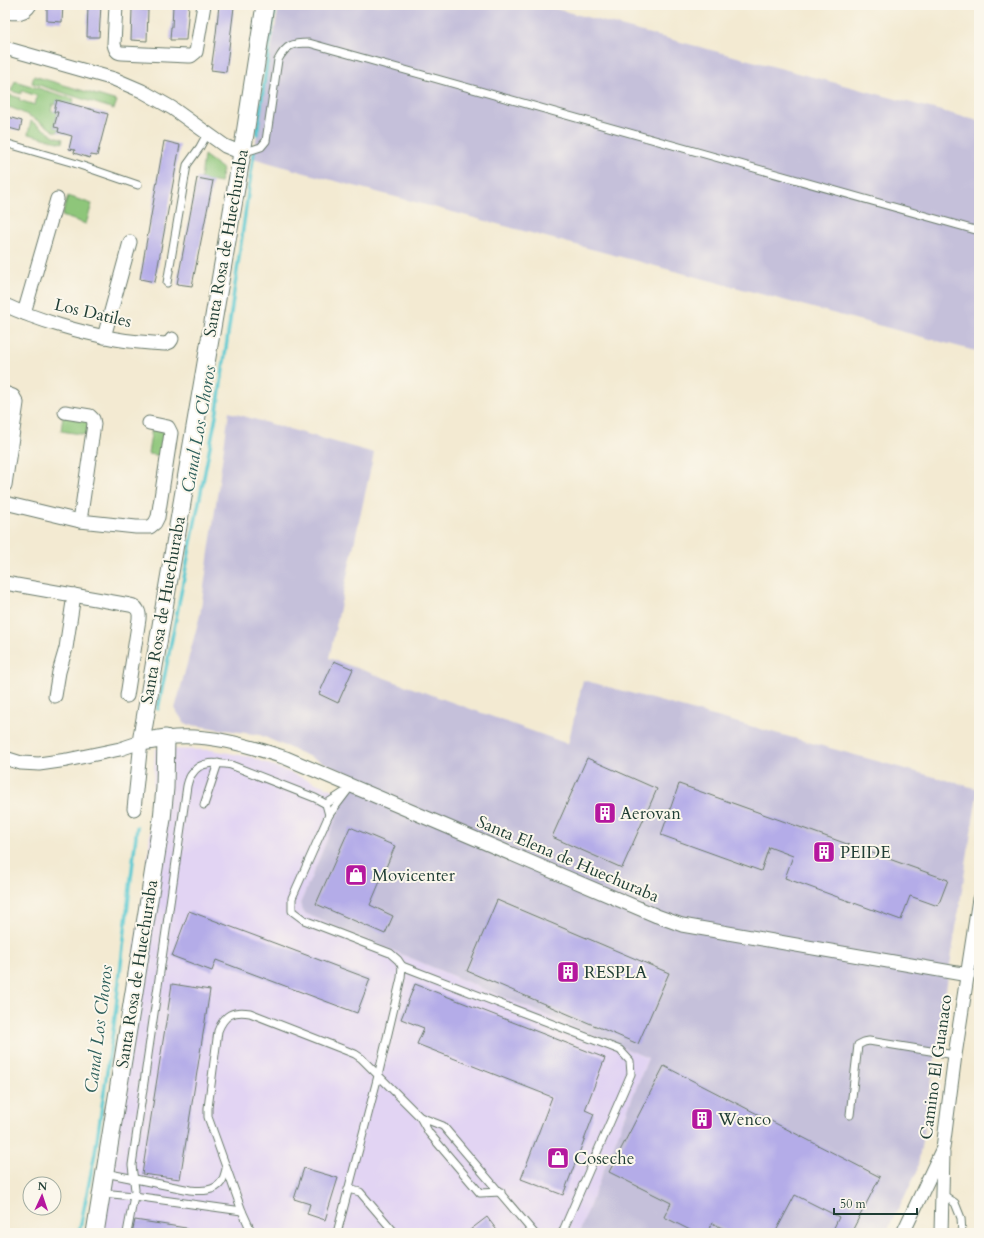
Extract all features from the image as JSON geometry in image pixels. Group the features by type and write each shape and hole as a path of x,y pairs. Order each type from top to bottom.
{"street":[{"path":"5,12 21,13 27,10 30,5"},
{"path":"116,5 114,48 118,52 188,56 196,52 204,5"},
{"name":"Santa Rosa de Huechuraba","path":"134,809 141,742 242,153 265,5"},
{"path":"5,48 128,84 167,104 225,146 242,153"},
{"path":"24,313 58,199"},
{"path":"104,337 130,242"},
{"name":"Los Datiles","path":"5,305 69,328 104,337 165,344 170,342 172,339"},
{"path":"5,393 13,396 17,402 5,485"},
{"path":"65,412 90,416 93,419 94,424 80,521"},
{"path":"5,503 80,521 144,528 150,527 155,523 159,512 171,433 168,427 149,423"},
{"path":"5,586 74,595 133,605 138,609 139,619 127,696"},
{"path":"55,696 59,672 66,648 74,595"},
{"name":"Santa Elena de Huechuraba","path":"166,738 194,737 223,740 253,747 286,758 676,923 707,930 968,975"},
{"path":"5,758 21,763 38,764 120,750 141,742 166,738"},
{"name":"Santa Rosa de Huechuraba","path":"95,1233 162,819 165,788 166,738"},
{"name":"Camino El Guanaco","path":"903,1233 943,1148 955,1056 979,899"},
{"path":"941,1233 943,1148"}],"lane":[{"path":"242,153 261,147 266,141 278,60 283,51 297,43 309,43 979,231"},
{"path":"167,283 187,165 207,134"},
{"path":"5,143 74,163 138,185"},
{"path":"127,1233 134,1196 132,1165 187,786 192,774 198,768 206,764 218,763 242,768 326,804 329,815"},
{"path":"204,804 218,763"},
{"path":"326,804 350,786"},
{"path":"350,786 329,815 292,898 292,911 304,920 390,953 402,966 620,1050 630,1061 631,1074 562,1233"},
{"path":"337,1233 378,1076 401,978 402,966"},
{"path":"252,1233 242,1211 209,1121 208,1108 218,1031 221,1023 233,1013 250,1013 355,1054 361,1058 420,1117 429,1134 480,1193 501,1192"},
{"path":"850,1115 858,1045 869,1041 955,1056"},
{"path":"420,1117 443,1126 501,1192 534,1233"},
{"path":"105,1173 190,1190 202,1191 214,1188 221,1182 226,1169"},
{"path":"348,1189 360,1192 395,1233"},
{"path":"102,1193 242,1211"},
{"path":"942,1194 955,1203 961,1218 962,1233"}],"shaded area":[{"path":"279,5 541,5 979,121 979,352 253,158"},
{"path":"229,412 374,453 329,658 568,744 583,680 978,789 917,1172 886,1233 579,1233 648,1058 304,913 300,904 354,776 260,735 185,724 175,709 200,615"},
{"name":"Movicenter","path":"155,749 212,750 251,757 346,795 300,904 304,913 648,1058 579,1233 93,1233 149,850"}],"green space":[{"path":"34,76 117,101 114,109 32,83"},
{"path":"15,81 74,99 71,110 57,100 56,105 53,104 51,111 58,112 54,127 59,128 58,132 13,108 6,106 10,95 20,98 19,100 35,105 37,96 22,91 21,94 11,91"},
{"path":"31,121 54,136 63,139 62,143 28,134"},
{"path":"204,155 223,169 220,183 201,179"},
{"path":"68,196 92,204 86,224 62,216"},
{"path":"63,415 89,419 87,435 61,431"},
{"path":"152,428 167,430 164,456 148,454"}],"building":[{"path":"47,5 63,5 62,22 47,21"},
{"path":"88,5 101,5 99,37 87,37"},
{"path":"173,5 189,5 186,40 170,40"},
{"path":"219,5 234,7 226,72 211,70"},
{"path":"132,9 148,10 147,41 131,40"},
{"path":"57,100 108,114 97,156 91,155 90,158 74,153 75,150 69,149 72,136 58,132 59,128 54,127 58,112 54,112"},
{"path":"5,116 22,121 20,131 5,127"},
{"path":"164,141 180,145 155,282 140,279"},
{"path":"197,178 213,181 192,286 177,284"},
{"path":"334,661 353,669 338,703 319,694"},
{"name":"Aerovan","path":"587,758 657,789 622,868 552,837"},
{"name":"PEIDE","path":"679,784 948,880 938,906 910,896 901,920 785,878 793,856 769,847 761,871 661,835"},
{"name":"Movicenter","path":"350,827 395,846 370,905 393,916 385,934 316,904"},
{"name":"RESPLA","path":"497,900 669,973 638,1044 467,971"},
{"path":"189,911 370,979 357,1013 216,960 212,971 172,956"},
{"path":"172,984 210,990 180,1179 142,1174"},
{"path":"415,984 605,1058 585,1110 594,1114 563,1195 521,1179 552,1097 417,1044 424,1028 401,1019"},
{"name":"Wenco","path":"664,1066 880,1177 851,1233 839,1233 833,1230 839,1217 795,1195 775,1233 732,1233 712,1223 707,1233 696,1233 664,1217 671,1203 609,1172"},
{"path":"304,1168 338,1178 325,1220 307,1214 310,1204 294,1199"},
{"path":"487,1217 499,1233 466,1233"},
{"path":"135,1220 186,1228 186,1233 132,1233"}],"waterway":[{"name":"Canal Los Choros","path":"257,134 275,5"},
{"name":"Canal Los Choros","path":"158,709 217,411 254,152"},
{"name":"Canal Los Choros","path":"79,1233 95,1153 114,1024 137,827"}],"place":[{"name":"Aerovan","path":"605,813"},
{"name":"PEIDE","path":"824,852"},
{"name":"Movicenter","path":"356,875"},
{"name":"RESPLA","path":"568,972"},
{"name":"Wenco","path":"702,1119"},
{"name":"Coseche","path":"558,1158"}]}
